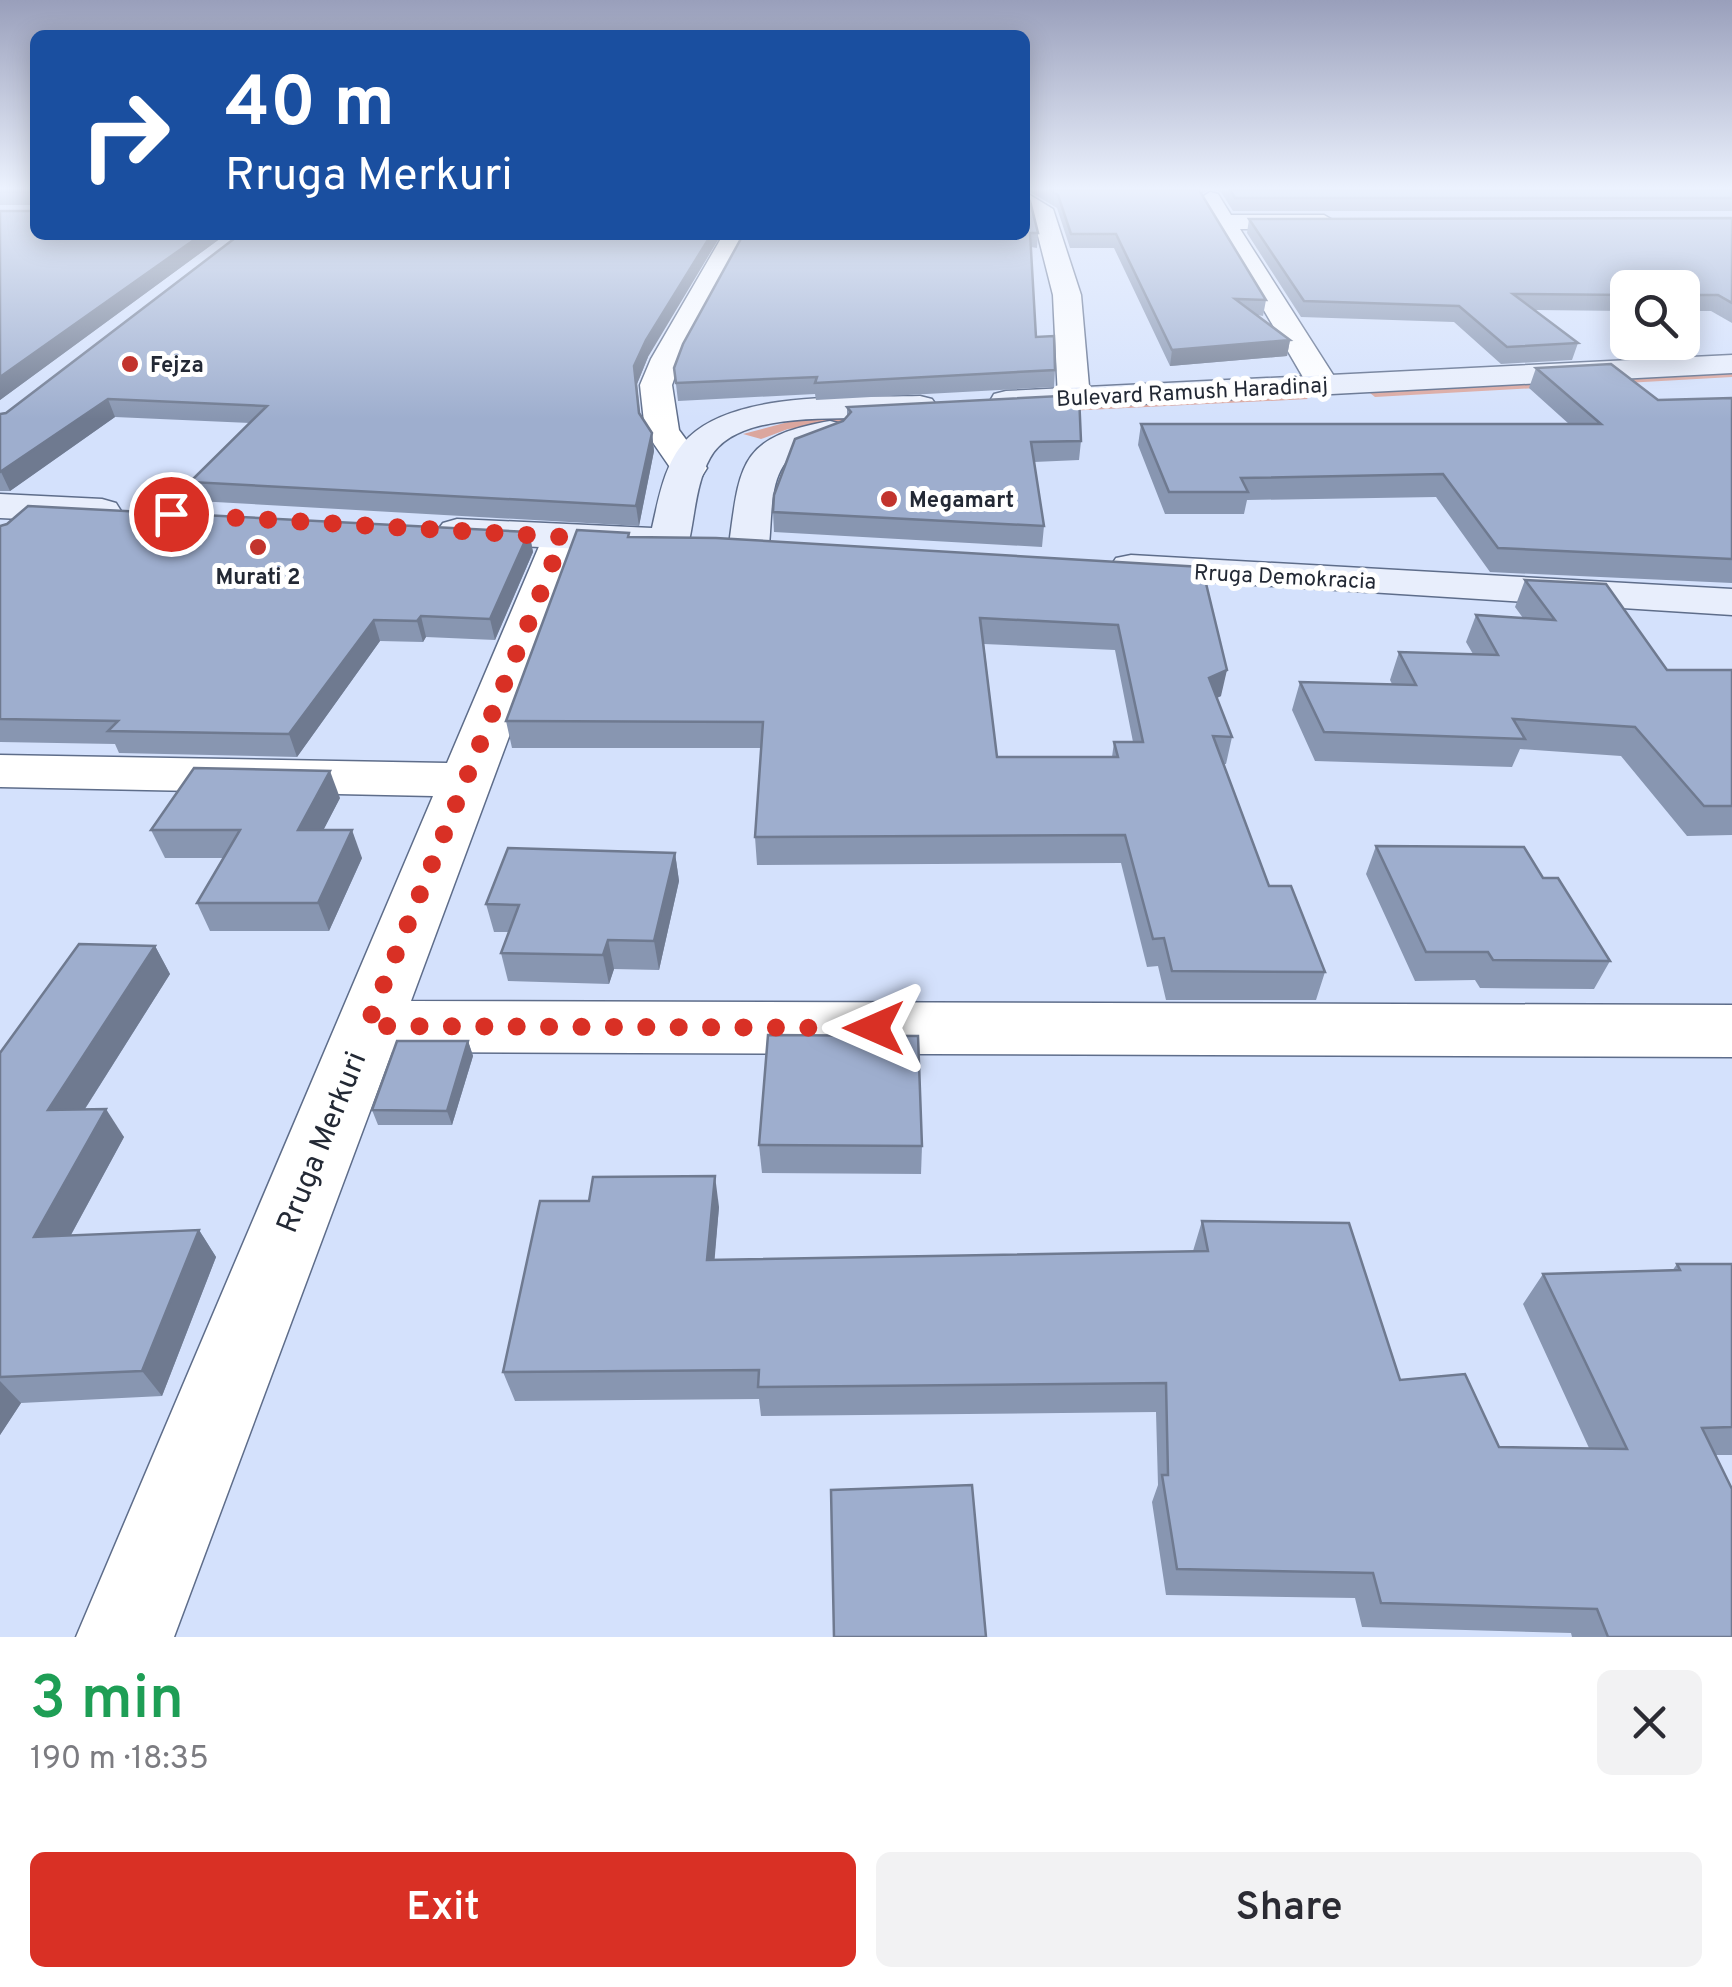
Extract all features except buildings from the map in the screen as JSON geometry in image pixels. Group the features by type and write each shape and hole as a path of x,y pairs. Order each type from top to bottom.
{"street":[{"path":"412,528 724,544 760,469 689,468 662,431 656,385 666,358 717,266"},
{"path":"1059,266 1067,295 1074,398"},
{"path":"1251,266 1328,394"},
{"name":"Bulevard Ramush Haradinaj","path":"724,544 689,468 698,448 708,438 756,420 813,411 964,414 1328,394 1732,364"},
{"name":"Bulevard Ramush Haradinaj","path":"760,469 767,454 781,444 818,433 1074,398 1732,384"},
{"path":"0,533 17,507 132,512"},
{"name":"Rruga Merkuri","path":"125,1637 563,537"},
{"name":"Rruga Demokracia","path":"1087,565 1732,602"},
{"path":"0,771 465,780"},
{"path":"367,1026 1732,1031"}],"shaded area":[{"path":"1732,369 1732,377 1375,397 1365,389"},
{"path":"1299,392 1308,399 883,420 788,429 761,439 743,434 803,418"}],"place":[{"name":"Fejza","path":"130,364"},
{"name":"Megamart","path":"889,499"},
{"name":"Murati 2","path":"258,547"}],"route":[{"path":"171,514 563,537 367,1026 874,1028"}]}
